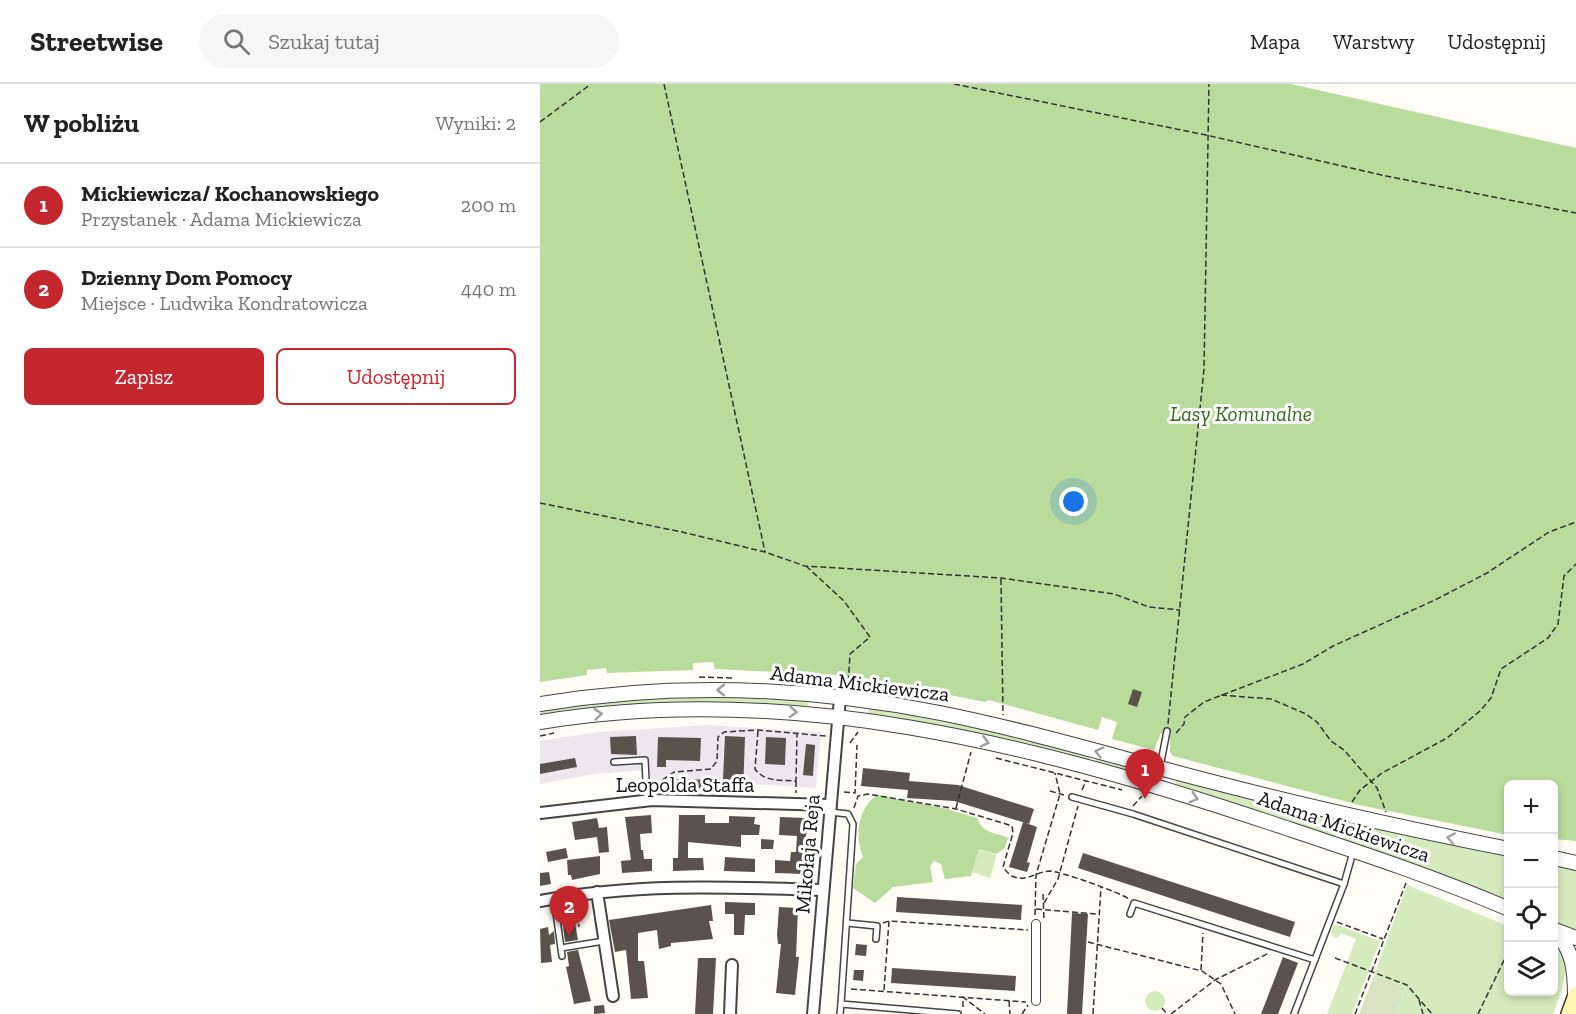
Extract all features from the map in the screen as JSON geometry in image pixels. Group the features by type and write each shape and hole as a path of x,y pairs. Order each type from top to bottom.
{"main road":[{"path":"1569,1014 1575,997"}],"street":[{"name":"Adama Mickiewicza","path":"540,704 597,696 695,690 769,692 840,698 962,718 1347,816 1504,848"},
{"name":"Mikołaja Reja","path":"813,1014 840,698"},
{"name":"Adama Mickiewicza","path":"540,722 615,713 679,709 764,710 838,716 907,726 974,739 1163,788 1354,850 1504,907"},
{"path":"1163,788 1164,769"},
{"name":"Leopolda Staffa","path":"540,813 649,800 797,803 830,809"},
{"path":"1558,859 1576,863"},
{"path":"540,901 597,892 694,886 824,890"},
{"path":"597,892 613,996"},
{"path":"1036,927 1036,1001"},
{"path":"1558,931 1576,938"},
{"path":"1558,936 1570,953 1574,972 1575,997"},
{"path":"730,1014 732,965"}],"lane":[{"path":"1164,769 1167,731"},
{"path":"614,762 645,760 649,800"},
{"path":"1072,798 1126,812 1344,884"},
{"path":"830,809 850,816 853,824 840,1014"},
{"path":"1294,1014 1344,884 1354,850"},
{"path":"554,898 562,956"},
{"path":"1130,914 1134,903 1315,960"},
{"path":"847,923 877,926 876,939"},
{"path":"561,948 605,941"},
{"path":"841,1004 961,1013"}],"path":[{"path":"540,122 591,84"},
{"path":"664,84 765,552"},
{"path":"954,84 1206,135 1386,176 1576,213"},
{"path":"1209,84 1206,135 1204,369 1190,485 1167,731 1176,733 1184,724 1185,717 1204,702 1303,664 1333,646 1435,600 1487,573 1549,532 1576,522"},
{"path":"540,503 765,552 805,566 1001,578 1114,594 1149,607 1180,610"},
{"path":"1347,816 1350,805 1370,782 1447,738 1480,711 1491,698 1501,669 1548,638 1560,619 1564,576 1576,564"},
{"path":"805,566 844,601 870,637 850,654 848,686"},
{"path":"1001,578 1003,715"},
{"path":"1219,695 1271,699 1297,709 1317,722 1377,788 1386,813"},
{"path":"649,800 653,789 668,774 707,770 713,766 721,733 758,730 836,737"},
{"path":"758,730 754,764 757,772 772,780 796,781"},
{"path":"850,743 859,731 862,732"},
{"path":"540,736 558,733"},
{"path":"796,733 797,803"},
{"path":"857,745 855,792 858,796"},
{"path":"956,809 971,751 963,750"},
{"path":"993,757 1131,793"},
{"path":"1036,927 1036,876 1060,794 1055,772"},
{"path":"1044,904 1059,874 1086,781"},
{"path":"839,791 855,792"},
{"path":"1050,791 1072,798"},
{"path":"858,796 868,794 956,809 1012,826 1013,833 1003,867 1010,873 1028,879 1049,871 1101,887 1126,897 1134,903"},
{"path":"850,816 858,796"},
{"path":"1126,812 1142,796"},
{"path":"1354,1014 1406,882"},
{"path":"1093,1014 1101,887"},
{"path":"877,926 889,921 1036,927 1042,923 1043,894"},
{"path":"576,902 579,927"},
{"path":"1035,909 1099,914"},
{"path":"557,920 578,917"},
{"path":"1331,919 1384,940"},
{"path":"884,991 889,921"},
{"path":"1201,971 1204,926"},
{"path":"1088,942 1201,971 1221,984 1235,1014"},
{"path":"1171,1014 1215,980 1273,952 1275,948"},
{"path":"1335,958 1407,985 1432,1014"},
{"path":"1478,1014 1504,960"},
{"path":"842,988 1030,1002 1022,1014"},
{"path":"961,1013 963,997"},
{"path":"963,997 985,1014"},
{"path":"1419,999 1423,1014"},
{"path":"1009,1000 1010,1014"},
{"path":"1162,1008 1167,1014"}],"shaded area":[{"path":"708,725 821,732 816,788 748,784 747,795 651,795 649,770 594,774 540,784 540,741 598,732"}],"green space":[{"name":"Lasy Komunalne","path":"540,84 1291,84 1576,148 1576,841 1558,839 1558,780 1504,780 1504,834 1359,805 1173,756 1170,752 1170,734 1161,733 1154,750 1112,739 1117,722 1102,717 1098,730 989,700 985,702 854,676 715,669 713,662 693,663 693,670 607,673 606,668 587,670 587,675 540,682"},
{"path":"721,696 809,700 808,708 672,704 540,717 540,709 627,699"},
{"path":"869,707 1020,737 1090,756 1088,763 960,730 868,715"},
{"path":"1097,757 1156,773 1158,778 1156,780 1095,764"},
{"path":"1179,779 1341,821 1335,839 1177,787 1175,781"},
{"path":"877,795 944,808 977,818 986,830 1008,838 1005,848 996,854 979,849 971,876 945,879 941,864 934,861 930,866 933,882 893,887 875,903 853,888 856,864 863,857 859,840 862,815 870,801"},
{"path":"1348,822 1504,854 1504,902 1342,841"},
{"path":"979,849 997,855 990,878 972,872"},
{"path":"1558,865 1576,869 1576,933 1558,925"},
{"path":"1407,885 1504,924 1504,996 1558,996 1558,950 1564,961 1565,970 1562,988 1553,1014 1395,1014 1406,988 1374,975"},
{"path":"1334,924 1380,941 1352,1014 1327,1014 1356,939 1341,933 1338,938 1333,937 1331,932"},
{"path":"1374,975 1406,988 1395,1014 1359,1014"},
{"path":"1151,991 1159,991 1165,997 1165,1005 1159,1011 1151,1011 1145,1005 1145,997"}],"building":[{"path":"1133,689 1142,692 1137,707 1128,704"},
{"path":"636,736 637,755 611,754 610,737"},
{"path":"725,736 745,737 743,792 734,792 734,789 673,788 674,779 723,780"},
{"path":"658,737 701,738 700,761 666,760 666,767 657,767"},
{"path":"766,737 786,738 785,765 765,764"},
{"path":"806,744 815,745 813,776 803,775"},
{"path":"575,758 577,767 540,774 540,764"},
{"path":"863,768 910,773 909,781 958,785 1034,809 1029,824 954,801 907,798 908,790 861,786"},
{"path":"651,815 652,833 640,834 641,850 643,850 644,859 652,859 652,871 622,873 621,861 631,860 625,817"},
{"path":"679,815 705,815 705,823 729,823 729,816 755,817 754,824 760,825 759,835 741,835 741,847 688,842 688,858 703,858 704,870 673,871 673,858 678,858"},
{"path":"780,817 806,818 805,827 809,829 806,835 805,861 814,862 813,873 806,882 805,874 775,873 775,860 790,861 791,852 796,852 797,836 779,835"},
{"path":"597,818 599,828 607,827 609,852 599,853 597,837 575,840 572,822"},
{"path":"1023,822 1037,827 1027,862 1030,863 1027,872 1009,867"},
{"path":"761,839 774,840 773,849 761,849"},
{"path":"566,848 568,858 548,862 546,852"},
{"path":"1083,853 1295,922 1290,937 1078,868"},
{"path":"600,856 600,874 572,880 571,875 568,875 567,860"},
{"path":"725,857 755,859 755,872 724,871"},
{"path":"549,872 551,884 540,886 540,873"},
{"path":"897,897 1022,905 1021,920 896,912"},
{"path":"725,902 755,903 755,915 745,915 744,935 734,935 734,914 725,914"},
{"path":"711,905 713,921 709,921 713,939 671,943 671,946 659,949 657,930 638,933 638,961 644,961 648,998 631,999 626,950 615,952 609,920"},
{"path":"779,907 798,908 796,957 799,957 795,995 776,993 781,944 778,944 777,935"},
{"path":"1072,913 1088,914 1082,1014 1067,1014"},
{"path":"575,923 578,940 565,942 563,925"},
{"path":"548,927 549,935 554,931 555,944 550,945 552,962 541,963 540,929"},
{"path":"856,944 867,945 866,956 855,955"},
{"path":"578,950 591,1001 574,1004 566,967 569,966 567,952"},
{"path":"1283,957 1298,963 1278,1014 1261,1014"},
{"path":"698,958 716,958 713,1014 695,1014"},
{"path":"892,968 1016,976 1015,991 891,983"},
{"path":"854,970 864,970 863,981 853,980"},
{"path":"604,1005 605,1013 594,1014 594,1006"}],"place":[{"name":"Mickiewicza/ Kochanowskiego","path":"1145,799"},
{"name":"Dzienny Dom Pomocy","path":"569,936"}]}
